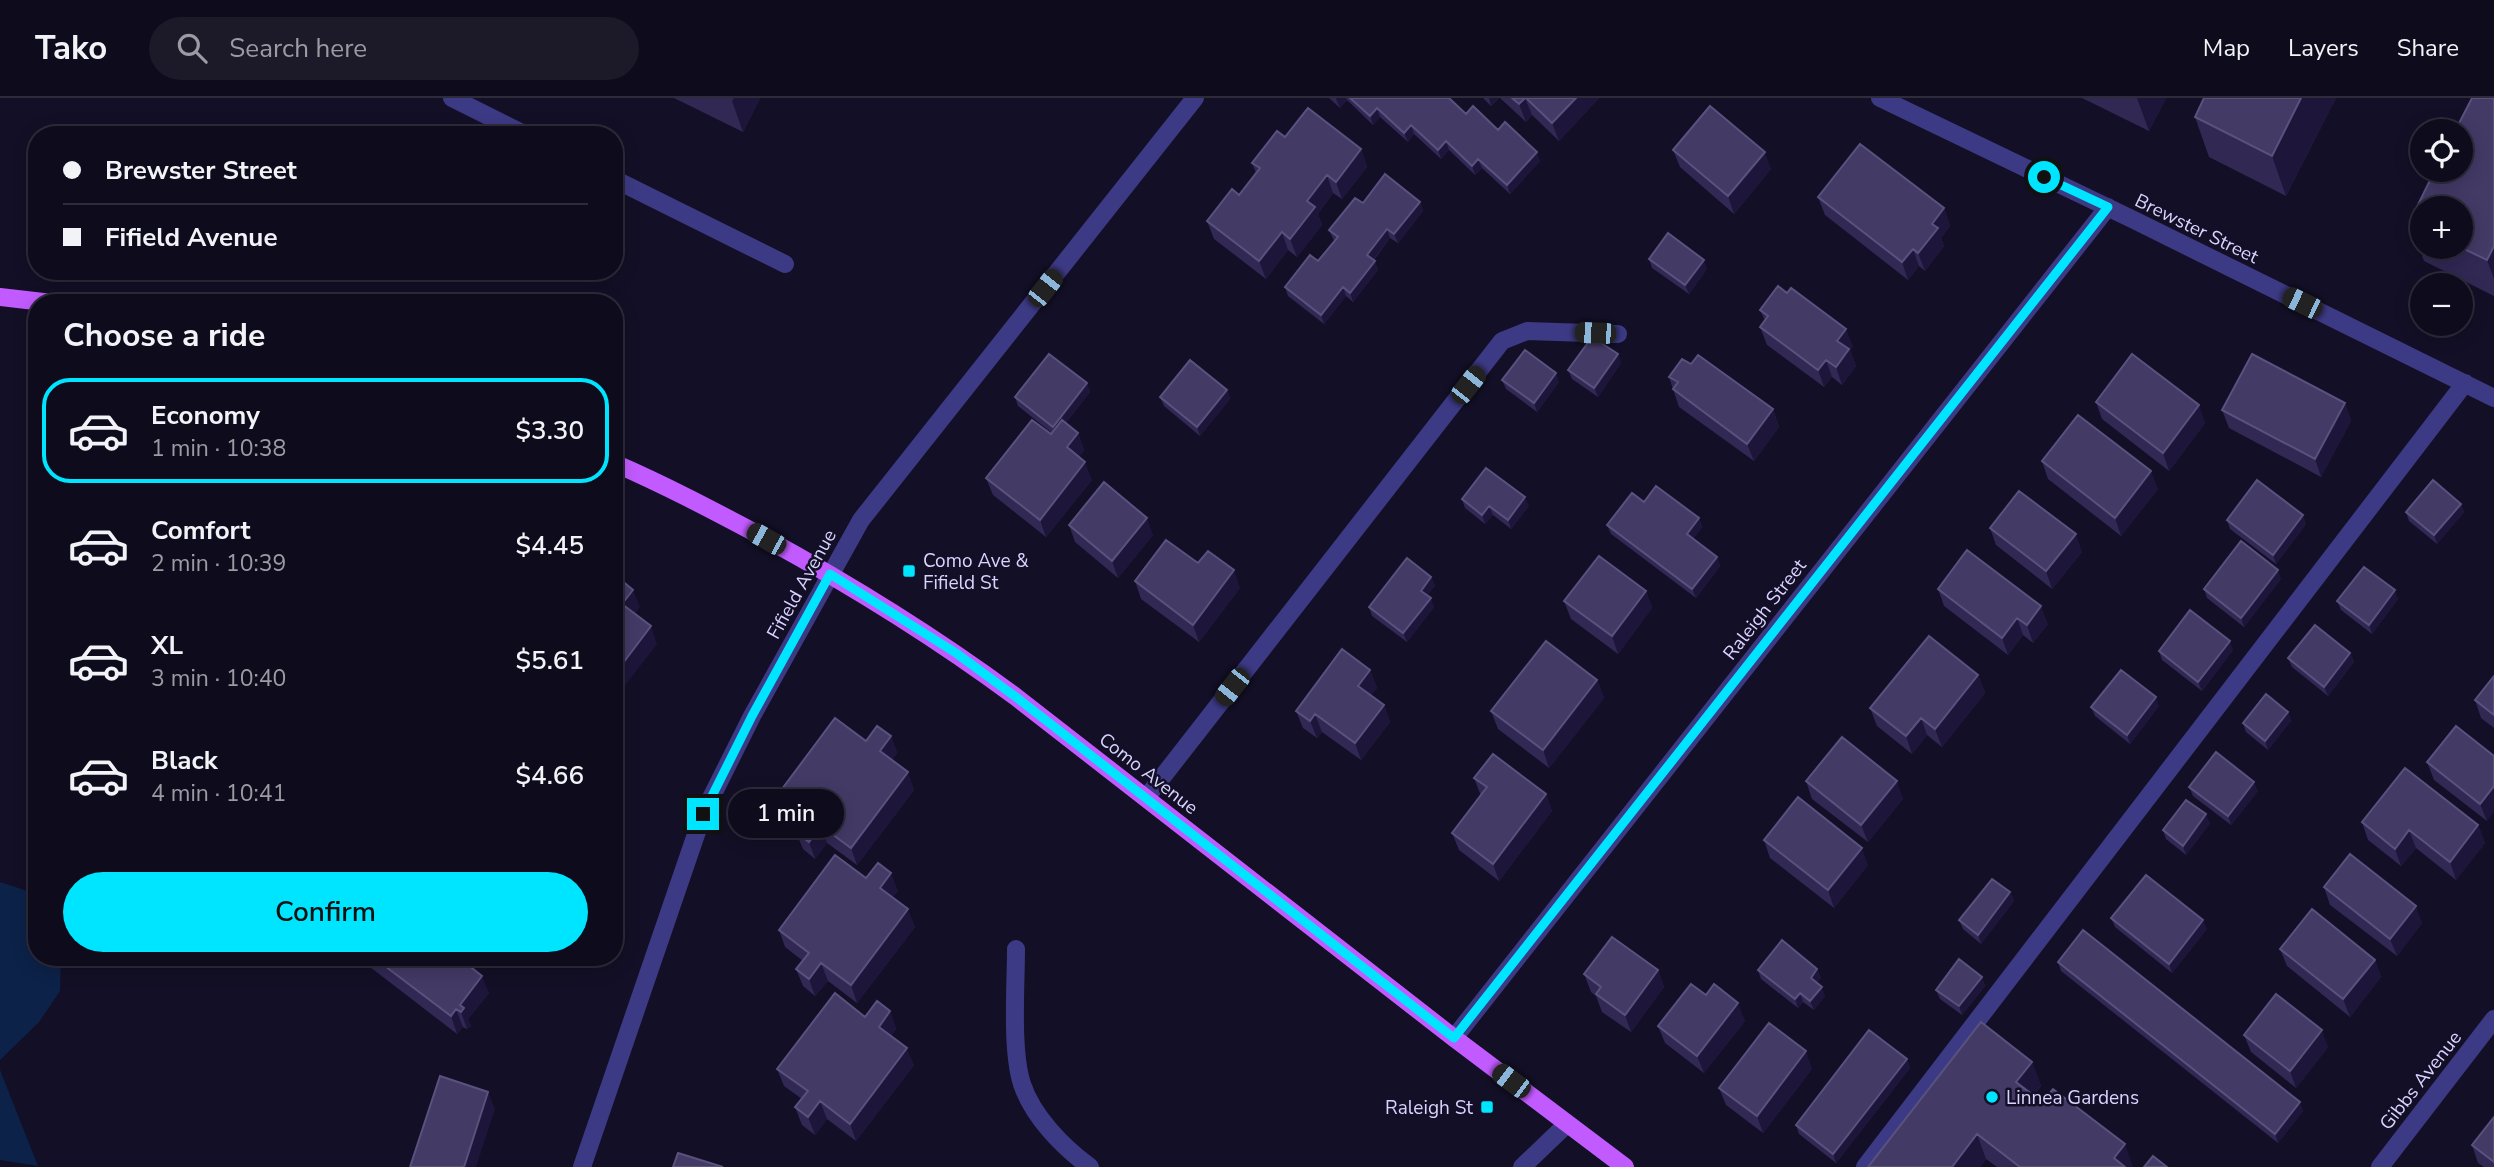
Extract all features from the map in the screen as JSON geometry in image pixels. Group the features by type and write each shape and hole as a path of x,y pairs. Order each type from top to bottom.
{"main road":[{"path":"0,297 28,300"},
{"name":"Como Avenue","path":"623,467 702,505 830,574 956,653 1625,1167"}],"street":[{"path":"452,98 508,126"},
{"name":"Fifield Avenue","path":"582,1167 703,814 752,716 830,574 861,520 1195,98"},
{"name":"Brewster Street","path":"1880,98 2494,397"},
{"path":"623,183 785,264"},
{"name":"Raleigh Street","path":"1454,1038 2108,207"},
{"path":"1146,798 1502,341 1527,331 1618,334"},
{"path":"1865,1167 2465,383"},
{"path":"1016,948 1017,1058 1022,1084 1032,1105 1062,1143 1090,1167"},
{"name":"Gibbs Avenue","path":"2380,1167 2494,1019"},
{"path":"1522,1167 1567,1124"}],"water":[{"path":"0,882 28,891 28,966 61,966 60,991 39,1022 0,1060"},
{"path":"0,1070 38,1166 0,1160"}],"building":[{"path":"1350,98 1449,98 1466,114 1473,106 1498,130 1505,122 1537,152 1507,185 1478,159 1472,166 1446,141 1438,150 1411,125 1404,133 1377,108 1370,116"},
{"path":"1512,98 1525,98 1519,104"},
{"path":"1526,98 1576,98 1552,123"},
{"path":"2204,98 2301,98 2272,156 2195,117"},
{"path":"2472,98 2494,98 2494,246 2487,260 2473,253 2473,196 2422,196 2429,182 2473,182 2473,119 2461,119"},
{"path":"1710,106 1765,152 1728,196 1673,150"},
{"path":"1308,108 1361,149 1336,182 1327,175 1307,201 1315,207 1290,239 1282,232 1259,261 1207,221 1232,189 1239,195 1260,168 1252,163 1277,131 1285,137"},
{"path":"1860,144 1944,208 1932,224 1938,228 1918,253 1913,249 1902,262 1818,197"},
{"path":"1385,174 1420,202 1394,234 1387,229 1367,255 1375,261 1350,293 1343,287 1321,315 1285,287 1310,255 1318,261 1338,237 1329,230 1355,198 1363,203"},
{"path":"1668,233 1704,260 1685,285 1649,259"},
{"path":"1778,286 1787,293 1791,288 1846,329 1837,341 1849,349 1836,367 1826,360 1818,370 1760,327 1768,316 1760,310"},
{"path":"1592,337 1618,354 1594,388 1568,370"},
{"path":"1525,350 1556,373 1534,403 1502,380"},
{"path":"1049,354 1087,383 1053,427 1015,397"},
{"path":"2132,354 2199,405 2163,453 2096,402"},
{"path":"2252,354 2345,403 2315,459 2222,410"},
{"path":"1698,355 1773,409 1747,444 1673,389 1678,382 1669,377 1682,359 1691,364"},
{"path":"1190,360 1227,390 1197,427 1160,397"},
{"path":"2078,415 2151,471 2115,518 2042,461"},
{"path":"1032,420 1051,434 1062,420 1078,433 1067,447 1085,462 1040,520 986,478"},
{"path":"1486,468 1525,497 1508,520 1489,506 1482,515 1462,499"},
{"path":"2257,480 2303,515 2273,555 2227,520"},
{"path":"2433,480 2461,504 2434,535 2406,512"},
{"path":"1104,482 1147,518 1112,561 1069,525"},
{"path":"1656,486 1699,518 1687,534 1717,557 1692,589 1607,525 1632,493 1644,502"},
{"path":"2019,491 2076,534 2046,571 1990,528"},
{"path":"1166,540 1198,563 1208,551 1234,570 1193,625 1135,581"},
{"path":"2241,541 2278,570 2241,618 2204,589"},
{"path":"1967,550 2041,606 2027,625 2017,618 2002,638 1938,589"},
{"path":"1599,556 1646,591 1612,636 1564,601"},
{"path":"1407,558 1431,577 1421,591 1431,598 1403,633 1369,607"},
{"path":"2364,567 2395,590 2369,625 2337,601"},
{"path":"623,582 633,590 623,603"},
{"path":"623,605 651,626 623,663"},
{"path":"2190,610 2230,641 2198,682 2159,651"},
{"path":"2315,625 2350,653 2324,687 2288,658"},
{"path":"1929,636 1978,675 1935,729 1921,718 1906,736 1870,708"},
{"path":"1546,641 1597,680 1543,750 1491,711"},
{"path":"1342,649 1370,670 1358,686 1384,705 1355,743 1315,714 1310,721 1296,711"},
{"path":"2121,670 2156,697 2127,735 2091,707"},
{"path":"2494,676 2494,715 2475,700"},
{"path":"2266,694 2288,712 2265,741 2243,723"},
{"path":"835,718 866,741 877,726 891,736 880,751 908,772 851,848 821,826 809,842 796,832 809,815 779,793"},
{"path":"2456,726 2494,756 2494,786 2480,804 2427,762"},
{"path":"1842,737 1897,781 1861,825 1806,781"},
{"path":"2216,752 2254,782 2228,816 2189,787"},
{"path":"1493,754 1546,794 1493,864 1452,833 1487,787 1474,778"},
{"path":"2405,768 2478,825 2450,862 2409,830 2395,849 2362,822"},
{"path":"1798,797 1862,848 1828,890 1764,840"},
{"path":"2186,800 2206,814 2183,846 2163,830"},
{"path":"2350,854 2416,906 2390,939 2324,887"},
{"path":"835,855 866,878 878,863 891,873 880,888 908,909 851,985 821,963 809,979 796,969 809,953 779,930"},
{"path":"2146,875 2203,920 2169,964 2111,918"},
{"path":"1992,879 2010,892 1978,935 1959,920"},
{"path":"2312,909 2375,960 2343,999 2280,949"},
{"path":"2083,930 2300,1102 2275,1134 2058,962"},
{"path":"1612,937 1658,970 1625,1015 1596,994 1601,987 1584,974"},
{"path":"1782,940 1817,969 1811,978 1822,987 1810,1001 1800,993 1795,999 1758,970"},
{"path":"1959,959 1982,977 1959,1006 1936,990"},
{"path":"385,966 469,966 482,976 460,1005 464,1008 461,1012 456,1009 451,1016"},
{"path":"1691,984 1706,995 1714,984 1738,1003 1697,1056 1658,1026"},
{"path":"835,993 865,1017 877,1001 890,1011 879,1027 907,1048 850,1124 820,1101 808,1117 795,1107 808,1091 777,1069"},
{"path":"2276,994 2322,1030 2290,1071 2244,1035"},
{"name":"Linnea Gardens","path":"1981,1022 2032,1062 2016,1082 2042,1102 2053,1089 2125,1144 2114,1158 2125,1167 2020,1167 1977,1134 1952,1167 1868,1167"},
{"path":"1769,1023 1806,1051 1757,1116 1719,1088"},
{"path":"1869,1030 1907,1059 1833,1154 1796,1125"},
{"path":"440,1076 488,1092 464,1167 410,1167"},
{"path":"2494,1117 2494,1162 2472,1145"},
{"path":"678,1153 723,1167 673,1167"},
{"path":"2153,1156 2167,1167 2144,1167"}],"place":[{"name":"Como Ave & Fifield St","path":"909,571"},
{"name":"Linnea Gardens","path":"1992,1097"},
{"name":"Raleigh St","path":"1487,1107"}],"route":[{"path":"703,814 752,716 830,574 956,653 1016,697 1454,1038 2108,207 2044,177"}]}
